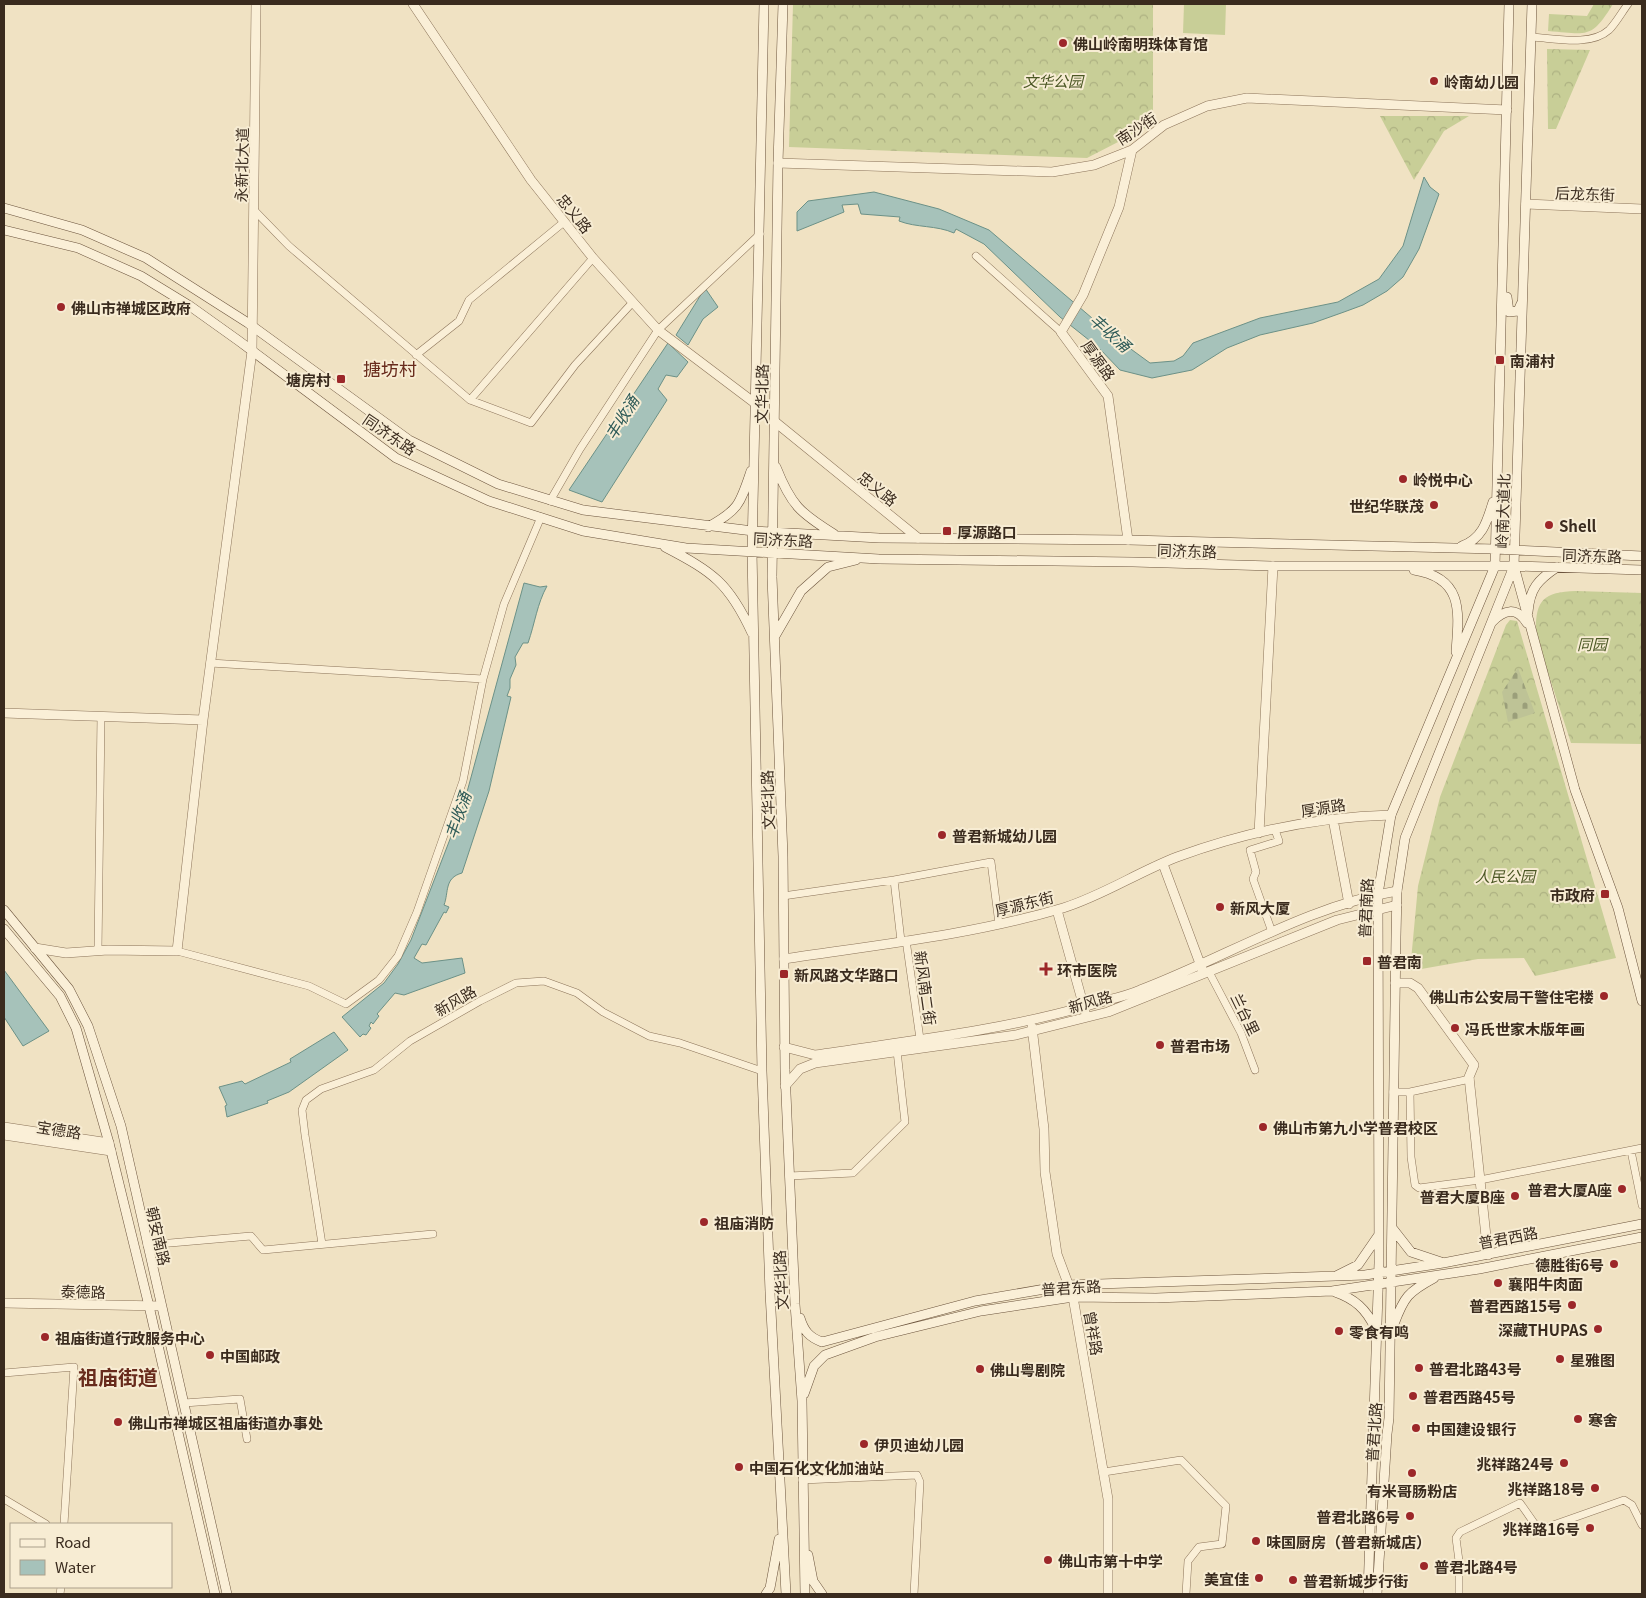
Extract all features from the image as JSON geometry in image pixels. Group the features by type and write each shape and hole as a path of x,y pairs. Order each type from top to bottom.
{"main road":[{"name":"永新北大道","path":"177,951 210,663 252,351 256,4"},
{"name":"忠义路","path":"413,4 531,180 594,258 660,332 756,404"},
{"name":"文华北路","path":"764,4 752,552 762,1071 770,1292 786,1594"},
{"name":"文华北路","path":"783,4 778,163 774,421 774,636 783,896 785,1086 795,1304 802,1401 805,1594"},
{"name":"岭南大道北","path":"1495,566 1509,4"},
{"name":"岭南大道北","path":"1532,4 1514,566 1528,625 1575,790 1589,825 1626,934 1642,1001"},
{"name":"南沙街","path":"778,163 1052,172 1094,166 1132,150 1164,125 1207,106 1246,98 1507,110"},
{"path":"1062,332 1083,295 1120,207 1132,150"},
{"name":"后龙东街","path":"1526,204 1642,209"},
{"name":"同济东路","path":"4,208 82,230 146,258 196,288 253,327 409,440 498,484 583,510 753,531 836,536 1128,540 1456,548 1642,556"},
{"name":"同济东路","path":"4,230 78,248 140,276 190,306 396,458 489,501 583,531 686,548 864,558 1273,566 1514,566 1642,570"},
{"path":"1503,263 1508,276 1507,296 1509,312 1518,312 1523,301"},
{"name":"厚源路","path":"1062,332 1108,396 1128,540"},
{"name":"忠义路","path":"774,421 918,538"},
{"path":"708,526 731,514 742,500 754,462"},
{"path":"774,462 787,495 805,516 836,536"},
{"path":"1456,548 1473,542 1484,528 1496,492"},
{"path":"658,543 697,563 722,583 738,604 754,638"},
{"path":"774,636 801,592 828,567 864,558"},
{"path":"1259,833 1273,566"},
{"path":"1392,566 1424,572 1444,580 1454,595 1458,610 1455,661"},
{"name":"普君南路","path":"1378,1273 1377,908 1391,815 1495,566"},
{"name":"普君南路","path":"1392,1271 1397,891 1405,838 1488,626 1514,566"},
{"path":"1528,625 1529,602 1537,582 1558,567"},
{"path":"1488,626 1499,614 1511,611 1522,616 1528,625"},
{"path":"4,713 203,720"},
{"name":"厚源路","path":"1259,833 1333,818 1391,815"},
{"path":"1333,818 1349,904"},
{"name":"厚源东街","path":"784,959 999,924 1057,910 1176,858 1259,833"},
{"path":"1163,864 1200,964 1207,973"},
{"name":"新风路","path":"784,1047 814,1055 1004,1027 1084,1007 1140,991 1272,932 1378,894 1397,891"},
{"name":"新风路","path":"785,1086 800,1070 815,1063 1032,1031 1108,1012 1337,920 1377,908 1397,905"},
{"name":"朝安南路","path":"4,910 69,989 88,1026 121,1126 227,1594"},
{"path":"1057,910 1087,1017"},
{"name":"朝安南路","path":"4,929 60,996 76,1028 110,1147 149,1306 215,1594"},
{"path":"35,948 66,953 177,951"},
{"path":"1395,983 1410,983 1418,988 1474,1065 1470,1079 1488,1255"},
{"name":"曾祥路","path":"1032,1020 1044,1129 1045,1172 1057,1254 1073,1298 1108,1499 1108,1594"},
{"name":"宝德路","path":"4,1127 110,1147"},
{"name":"宝德路","path":"4,1135 110,1147"},
{"name":"普君西路","path":"1378,1273 1488,1255 1642,1224"},
{"path":"1393,1229 1411,1252 1443,1263"},
{"path":"1333,1277 1358,1265 1379,1236"},
{"name":"普君西路","path":"1378,1285 1642,1237"},
{"name":"普君北路","path":"1377,1594 1386,1434 1390,1418 1392,1271"},
{"name":"普君东路","path":"822,1342 975,1301 1068,1285 1333,1277 1378,1273"},
{"name":"普君北路","path":"1368,1591 1378,1273"},
{"path":"1390,1334 1403,1300 1408,1294 1443,1274"},
{"name":"普君东路","path":"825,1355 875,1337 981,1310 1073,1298 1156,1298 1332,1291 1378,1285"},
{"path":"1332,1291 1350,1297 1360,1305 1369,1315 1376,1329"},
{"name":"泰德路","path":"4,1303 161,1306"},
{"path":"795,1304 804,1331 812,1338 822,1342 825,1355 814,1366 802,1401"},
{"path":"766,1594 770,1588 782,1527"},
{"path":"803,1530 813,1581 822,1594"}],"street":[{"path":"1531,37 1585,40 1598,36 1609,29 1628,4"},
{"path":"254,210 289,246 470,400 531,423 575,365 633,302"},
{"path":"416,355 459,321 469,300 564,222"},
{"path":"550,501 580,449 660,332 760,234"},
{"path":"976,256 1062,332"},
{"path":"470,400 594,258"},
{"path":"177,951 309,986 346,1004 379,980 398,956 445,834 463,781 483,679 504,604 541,518"},
{"path":"210,663 483,679"},
{"path":"98,951 101,716"},
{"path":"1272,932 1252,879 1256,872 1250,850 1279,841 1275,830"},
{"path":"783,896 894,880 991,862 999,924"},
{"name":"新风南二街","path":"894,880 920,1040"},
{"name":"兰台里","path":"1207,973 1241,1033 1254,1070"},
{"name":"新风路","path":"322,1244 302,1110 306,1100 321,1089 374,1070 410,1041 516,983 544,981 577,993 604,1012 649,1036 680,1043 762,1071"},
{"path":"789,1176 853,1172 905,1122 897,1051"},
{"path":"1393,1092 1410,1092 1470,1079"},
{"path":"1410,1092 1411,1157 1415,1185 1419,1188 1480,1180 1642,1148"},
{"path":"1631,1151 1642,1205"},
{"path":"147,1245 251,1236 263,1250 433,1234"},
{"path":"4,1373 74,1367 64,1523"},
{"path":"184,1403 240,1399 247,1439"},
{"path":"1104,1472 1180,1460 1226,1506 1222,1544 1199,1547 1188,1560 1186,1594"},
{"path":"802,1480 917,1475 920,1482 914,1594"},
{"path":"4,1499 44,1523"},
{"path":"1459,1594 1459,1561 1456,1538 1460,1532 1520,1503 1539,1530 1624,1500 1632,1505 1642,1525"}],"green space":[{"name":"文华公园","path":"793,4 1153,4 1153,124 1087,158 789,147"},
{"path":"1184,4 1226,4 1225,35 1183,33"},
{"path":"1594,4 1613,4 1599,24 1593,29 1580,33 1548,31 1549,14 1587,16"},
{"path":"1547,49 1590,50 1556,129 1548,129"},
{"path":"1380,116 1469,116 1444,131 1414,180"},
{"name":"同园","path":"1576,591 1642,593 1642,744 1571,743 1536,636 1536,624 1542,601 1555,594"},
{"name":"人民公园","path":"1510,620 1517,621 1616,958 1535,976 1524,958 1478,959 1410,971 1418,886 1440,797 1506,625"},
{"path":"1518,668 1535,713 1508,722 1502,692"}],"water":[{"path":"1424,177 1430,187 1439,194 1419,249 1403,277 1387,291 1363,305 1344,312 1313,323 1260,335 1227,348 1192,370 1152,378 1120,370 1099,348 1060,317 984,244 956,229 954,233 899,221 900,217 861,214 858,204 842,205 844,212 797,231 797,212 808,201 874,192 939,209 989,230 1113,336 1150,363 1174,361 1183,356 1193,343 1260,318 1338,302 1379,279 1403,246"},
{"path":"705,288 718,307 703,319 688,345 676,335"},
{"name":"丰收涌","path":"668,343 688,362 677,377 666,375 658,389 667,400 602,502 569,490"},
{"path":"524,583 540,587 547,586 538,607 528,643 523,643 515,657 516,665 510,679 510,688 507,696 511,697 489,791 462,873 452,878 448,886 444,905 449,907 446,913 444,912 426,945 422,944 414,958 422,963 462,958 465,973 404,995 395,993 377,1014 379,1016 373,1024 371,1022 369,1026 371,1028 366,1035 363,1034 360,1037 342,1017 384,983 398,964 411,940 464,803"},
{"path":"4,970 49,1031 23,1046 4,1017"},
{"path":"334,1032 348,1050 289,1092 267,1101 268,1103 227,1117 225,1106 227,1105 219,1087 242,1081 245,1084 291,1062 290,1059"}],"place":[{"name":"佛山岭南明珠体育馆","path":"1063,43"},
{"name":"岭南幼儿园","path":"1434,81"},
{"name":"佛山市禅城区政府","path":"61,307"},
{"name":"南浦村","path":"1500,360"},
{"name":"塘房村","path":"341,379"},
{"name":"岭悦中心","path":"1403,479"},
{"name":"世纪华联茂","path":"1434,505"},
{"name":"Shell","path":"1549,525"},
{"name":"厚源路口","path":"947,531"},
{"name":"普君新城幼儿园","path":"942,835"},
{"name":"市政府","path":"1605,894"},
{"name":"新风大厦","path":"1220,907"},
{"name":"普君南","path":"1367,961"},
{"name":"环市医院","path":"1046,969"},
{"name":"新风路文华路口","path":"784,974"},
{"name":"佛山市公安局干警住宅楼","path":"1604,996"},
{"name":"冯氏世家木版年画","path":"1455,1028"},
{"name":"普君市场","path":"1160,1045"},
{"name":"佛山市第九小学普君校区","path":"1263,1127"},
{"name":"普君大厦A座","path":"1622,1189"},
{"name":"普君大厦B座","path":"1515,1196"},
{"name":"祖庙消防","path":"704,1222"},
{"name":"德胜街6号","path":"1614,1264"},
{"name":"襄阳牛肉面","path":"1498,1283"},
{"name":"普君西路15号","path":"1572,1305"},
{"name":"深藏THUPAS","path":"1598,1329"},
{"name":"零食有鸣","path":"1339,1331"},
{"name":"祖庙街道行政服务中心","path":"45,1337"},
{"name":"中国邮政","path":"210,1355"},
{"name":"星雅图","path":"1560,1359"},
{"name":"普君北路43号","path":"1419,1368"},
{"name":"佛山粤剧院","path":"980,1369"},
{"name":"普君西路45号","path":"1413,1396"},
{"name":"寒舍","path":"1578,1419"},
{"name":"佛山市禅城区祖庙街道办事处","path":"118,1422"},
{"name":"中国建设银行","path":"1416,1428"},
{"name":"伊贝迪幼儿园","path":"864,1444"},
{"name":"兆祥路24号","path":"1564,1463"},
{"name":"中国石化文化加油站","path":"739,1467"},
{"name":"有米哥肠粉店","path":"1412,1473"},
{"name":"兆祥路18号","path":"1595,1488"},
{"name":"普君北路6号","path":"1410,1516"},
{"name":"兆祥路16号","path":"1590,1528"},
{"name":"味国厨房（普君新城店）","path":"1256,1541"},
{"name":"佛山市第十中学","path":"1048,1560"},
{"name":"普君北路4号","path":"1424,1566"},
{"name":"美宜佳","path":"1259,1578"},
{"name":"普君新城步行街","path":"1293,1580"}],"district":[{"name":"搪坊村","path":"390,368"},
{"name":"祖庙街道","path":"118,1376"}]}
